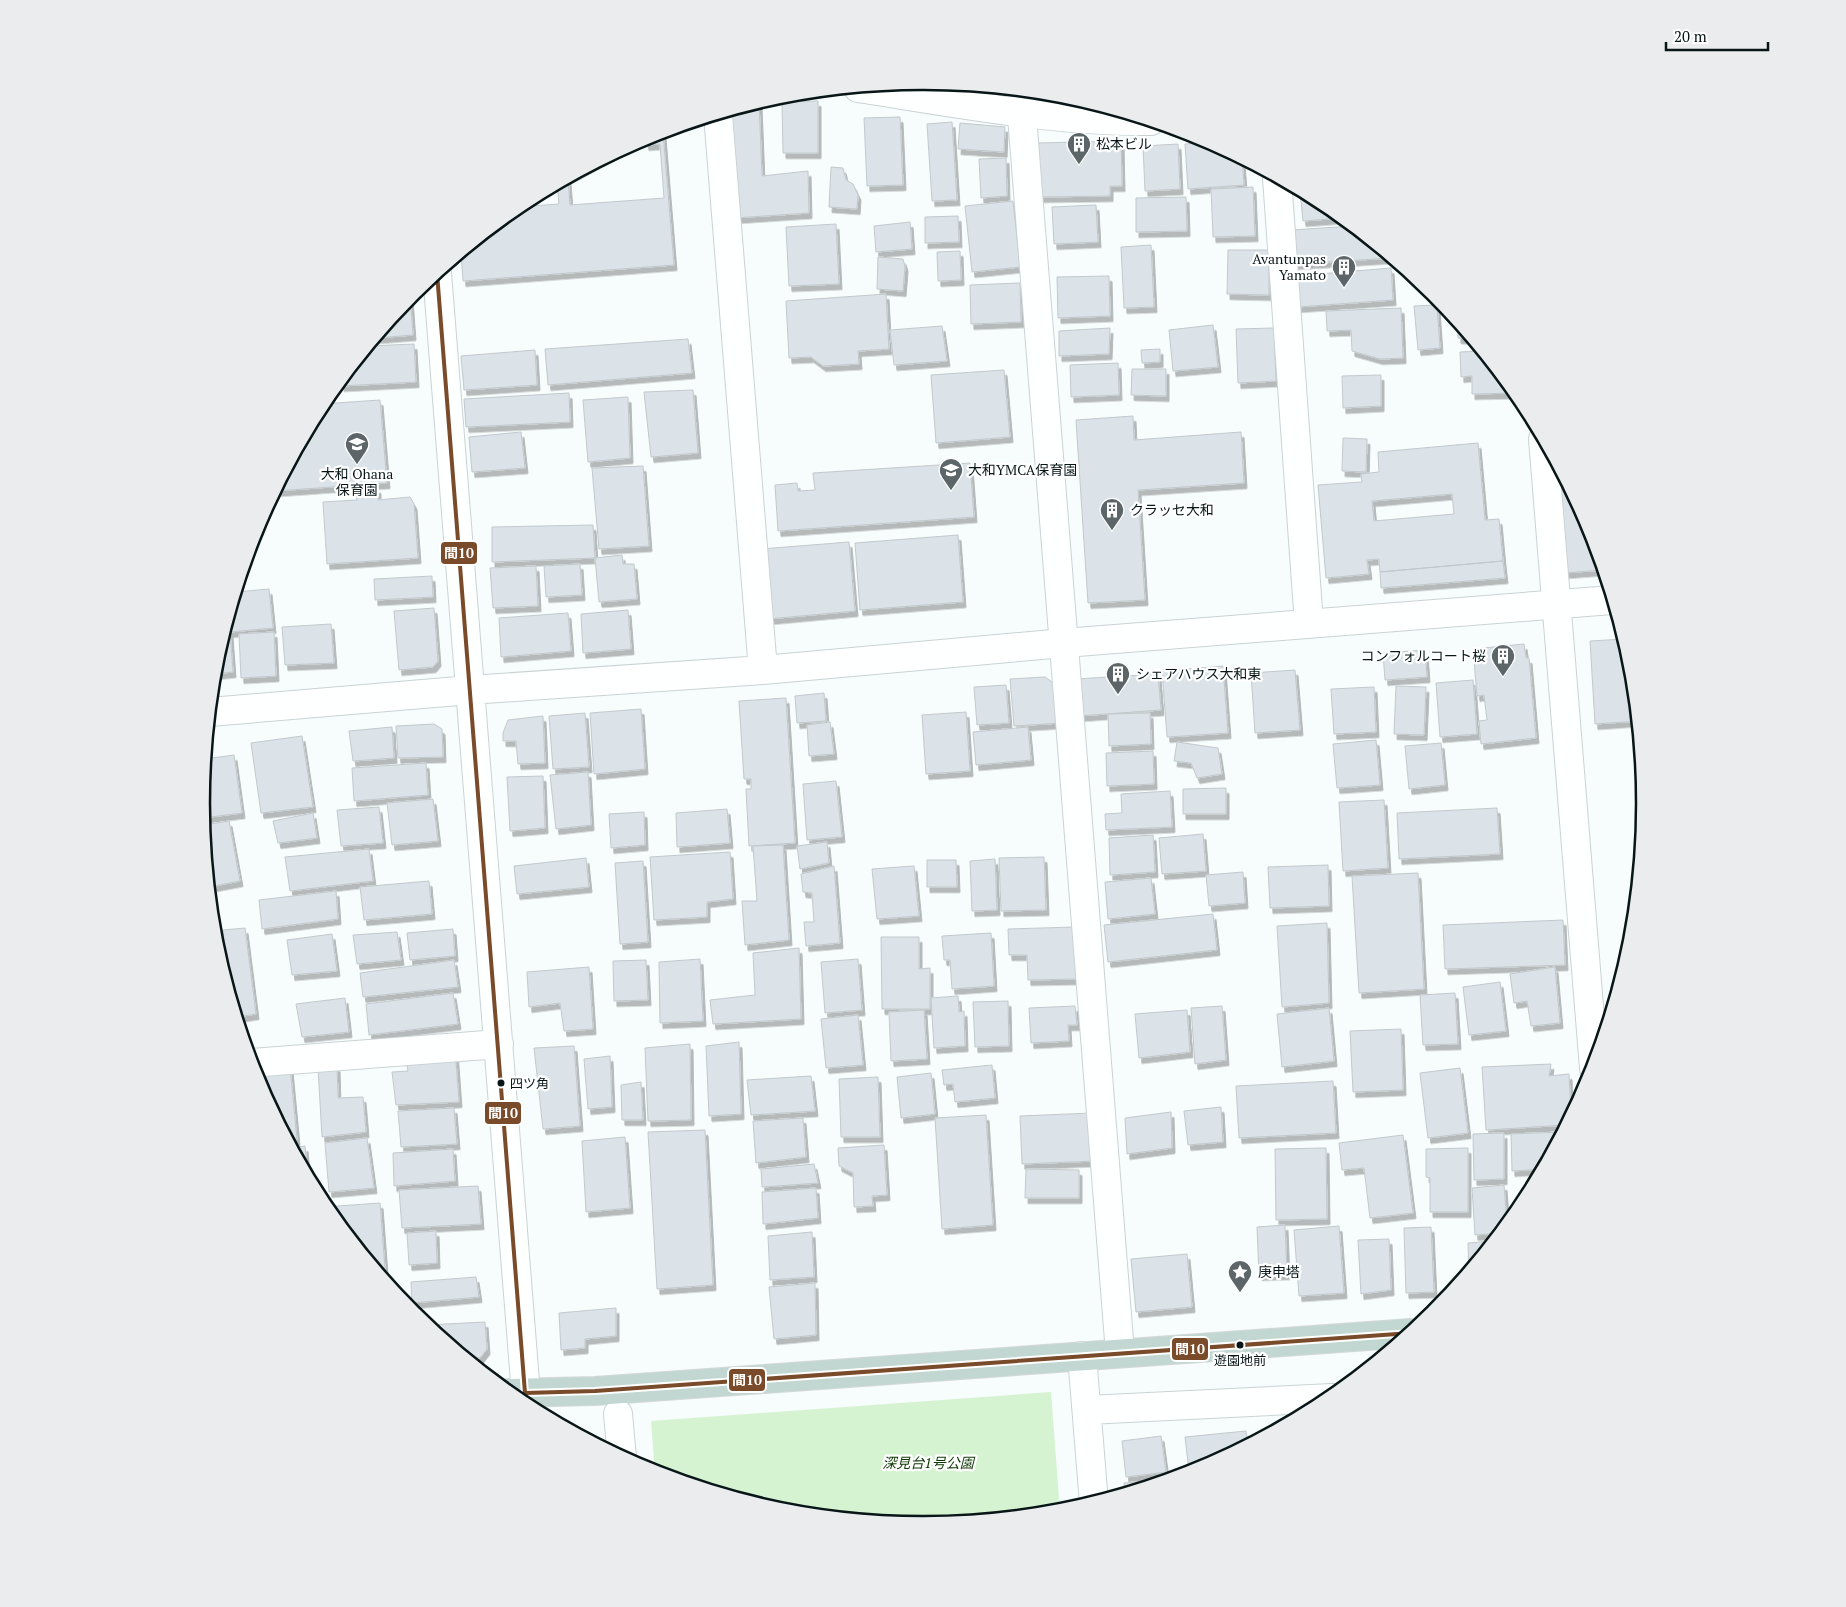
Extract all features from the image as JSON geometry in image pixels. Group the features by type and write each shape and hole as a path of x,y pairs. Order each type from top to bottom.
{"highway":[{"path":"527,1397 1400,1334"}],"street":[{"path":"895,91 1021,102 1114,122 1133,122"},
{"path":"1021,102 1120,1353"},
{"path":"718,120 763,670"},
{"path":"1277,185 1309,624"},
{"path":"437,282 476,786 499,1044 520,1392"},
{"path":"1544,453 1593,1050"},
{"path":"216,712 470,690 763,670 1064,643 1607,600"},
{"path":"258,1062 499,1044"},
{"path":"1082,1356 1093,1496"},
{"path":"1087,1410 1316,1399"},
{"path":"618,1414 621,1450"}],"green space":[{"name":"深見台1号公園","path":"1051,1392 1059,1503 1016,1511 923,1517 830,1511 784,1503 738,1493 654,1465 651,1421"}],"building":[{"path":"1031,99 1069,106 1031,105"},
{"path":"818,101 818,153 783,153 782,104"},
{"path":"759,109 762,176 808,171 809,213 734,218 730,116"},
{"path":"900,117 903,185 867,186 864,118"},
{"path":"952,122 957,200 932,201 927,124"},
{"path":"960,123 1005,127 1004,152 958,149"},
{"path":"664,139 674,265 463,281 461,260 489,237 527,210 607,164"},
{"name":"松本ビル","path":"1121,141 1122,186 1110,186 1110,196 1038,197 1037,143"},
{"path":"660,144 664,198 570,205 568,185 648,145"},
{"path":"1178,144 1180,189 1145,191 1143,146"},
{"path":"1185,144 1196,144 1243,166 1244,185 1188,189"},
{"path":"1006,158 1007,196 981,198 979,159"},
{"path":"831,167 843,168 846,180 853,184 858,195 857,209 829,207"},
{"path":"1253,187 1255,236 1213,237 1211,189"},
{"path":"558,191 559,204 534,206"},
{"path":"1186,197 1187,231 1136,232 1136,198"},
{"path":"1301,199 1331,219 1303,221"},
{"path":"1013,201 1020,267 972,272 965,206"},
{"path":"1096,205 1098,242 1054,244 1052,207"},
{"path":"958,216 959,242 925,243 925,217"},
{"path":"910,222 912,249 876,252 874,226"},
{"path":"836,224 839,284 789,286 786,227"},
{"path":"1342,227 1383,259 1294,264 1292,230"},
{"path":"1151,245 1154,307 1124,308 1121,247"},
{"path":"1228,250 1269,250 1269,295 1227,294"},
{"path":"960,251 961,280 938,281 937,252"},
{"path":"878,257 903,259 905,266 903,291 877,289"},
{"name":"Avantunpas Yamato","path":"1391,268 1393,300 1297,307 1295,276"},
{"path":"1109,276 1110,316 1058,318 1057,277"},
{"path":"1020,283 1021,322 971,324 970,285"},
{"path":"886,294 889,349 858,351 859,364 823,366 811,357 789,358 786,301"},
{"path":"1434,305 1437,309 1440,348 1418,350 1414,306"},
{"path":"411,307 413,335 383,337"},
{"path":"1401,308 1403,358 1380,359 1352,351 1351,330 1327,331 1326,311"},
{"path":"1213,325 1218,367 1173,371 1169,330"},
{"path":"942,326 947,361 894,365 890,330"},
{"path":"1110,328 1109,354 1059,356 1059,331"},
{"path":"1274,328 1276,381 1238,383 1236,329"},
{"path":"1458,332 1464,338 1458,338"},
{"path":"688,339 692,373 548,385 545,349"},
{"path":"414,344 416,382 345,386 376,346"},
{"path":"1160,349 1160,362 1142,363 1141,350"},
{"path":"535,350 537,385 464,390 461,356"},
{"path":"1474,351 1506,393 1472,394 1472,376 1461,377 1460,352"},
{"path":"1118,363 1119,395 1071,397 1070,365"},
{"path":"1132,369 1166,369 1166,396 1131,395"},
{"path":"1004,370 1010,437 936,443 931,375"},
{"path":"1381,375 1381,406 1343,408 1342,376"},
{"path":"693,390 698,453 651,457 644,392"},
{"path":"569,393 570,422 466,427 464,399"},
{"path":"628,397 630,458 588,462 583,400"},
{"path":"380,400 387,483 282,491 305,447 333,403"},
{"name":"クラッセ大和","path":"1133,416 1134,440 1241,432 1244,483 1138,490 1145,600 1088,603 1076,420"},
{"path":"521,432 525,468 472,472 469,437"},
{"path":"1343,438 1367,439 1366,472 1342,471"},
{"path":"1478,443 1485,520 1499,519 1503,561 1380,572 1379,559 1367,560 1369,574 1326,578 1318,485 1362,482 1361,474 1379,472 1378,452","holes":["1452,494 1454,514 1374,521 1372,501"]},
{"path":"970,463 974,517 778,531 775,485 797,483 798,491 815,490 813,473"},
{"path":"643,466 649,546 599,549 592,468"},
{"path":"378,488 378,500 410,497 414,504 418,558 327,564 323,502 357,500 356,489"},
{"path":"1565,491 1598,570 1563,573 1557,492"},
{"path":"593,525 595,558 492,562 492,527"},
{"path":"958,535 963,602 860,610 855,543"},
{"path":"849,542 855,611 768,619 761,549"},
{"path":"622,555 623,564 634,564 637,599 599,602 595,558"},
{"path":"1503,561 1505,578 1381,588 1380,572"},
{"path":"580,564 582,595 546,597 544,566"},
{"path":"536,566 538,606 493,608 490,568"},
{"path":"432,576 433,597 375,600 374,579"},
{"path":"269,589 273,628 231,632 242,591"},
{"path":"434,608 438,661 433,667 399,670 394,611"},
{"path":"628,610 631,649 583,653 581,614"},
{"path":"568,613 571,651 501,657 499,618"},
{"path":"331,624 334,663 285,665 282,627"},
{"path":"274,632 276,676 241,678 239,634"},
{"path":"230,635 233,672 222,673"},
{"path":"1617,639 1623,664 1631,721 1595,724 1590,641"},
{"name":"コンフォルコート桜","path":"1524,644 1526,658 1529,658 1536,738 1481,744 1479,721 1487,720 1484,695 1477,696 1473,649"},
{"path":"1425,650 1427,677 1385,680 1383,653"},
{"path":"1223,666 1228,733 1167,737 1162,671"},
{"path":"1295,670 1300,730 1255,733 1251,673"},
{"name":"シェアハウス大和東","path":"1158,674 1161,710 1078,716 1076,679"},
{"path":"1045,677 1059,687 1061,723 1014,726 1010,679"},
{"path":"1473,680 1477,734 1440,737 1436,683"},
{"path":"1006,685 1009,723 977,725 974,687"},
{"path":"1396,686 1426,687 1424,735 1394,734"},
{"path":"1374,687 1376,732 1334,734 1331,689"},
{"path":"824,693 826,721 797,723 795,696"},
{"path":"786,698 795,843 749,846 746,789 751,789 751,779 744,779 739,701"},
{"path":"641,709 645,769 594,774 590,713"},
{"path":"966,712 970,771 926,774 922,715"},
{"path":"585,713 589,767 553,769 549,716"},
{"path":"1150,713 1151,744 1109,746 1108,714"},
{"path":"543,716 545,763 518,764 516,741 503,741 503,733 508,720"},
{"path":"830,722 834,754 809,756 807,725"},
{"path":"434,724 442,729 443,757 398,758 396,726"},
{"path":"392,727 394,758 353,761 349,731"},
{"path":"1028,727 1031,760 976,765 973,732"},
{"path":"302,736 313,807 261,813 251,743"},
{"path":"1376,740 1380,785 1337,788 1333,744"},
{"path":"1177,742 1218,748 1222,774 1197,778 1191,763 1174,761"},
{"path":"1441,743 1445,785 1409,789 1405,746"},
{"path":"1153,751 1154,784 1107,786 1106,753"},
{"path":"234,755 242,813 210,817 211,758"},
{"path":"426,763 428,795 354,801 352,768"},
{"path":"588,772 591,825 556,829 550,775"},
{"path":"543,776 545,828 510,831 507,777"},
{"path":"836,781 842,837 807,840 803,784"},
{"path":"1226,788 1226,814 1183,814 1183,789"},
{"path":"1170,791 1172,827 1106,830 1105,814 1122,813 1121,794"},
{"path":"433,799 438,841 392,845 387,803"},
{"path":"1384,800 1388,868 1343,871 1339,802"},
{"path":"379,807 383,843 341,846 337,810"},
{"path":"1497,808 1500,854 1399,859 1397,813"},
{"path":"727,809 730,843 677,847 676,813"},
{"path":"644,812 645,845 611,848 609,814"},
{"path":"313,813 317,838 278,843 273,821"},
{"path":"229,821 240,881 215,886 210,824"},
{"path":"1203,834 1206,871 1162,874 1159,838"},
{"path":"1153,835 1155,872 1110,875 1109,838"},
{"path":"827,842 829,863 800,869 797,846"},
{"path":"783,845 789,940 745,945 742,901 757,901 753,846"},
{"path":"369,849 373,881 290,891 285,857"},
{"path":"730,852 733,899 707,902 707,917 654,920 650,857"},
{"path":"1044,857 1046,910 1001,911 999,858"},
{"path":"586,858 589,887 517,894 514,866"},
{"path":"995,859 997,910 972,911 970,861"},
{"path":"927,860 956,860 957,887 927,887"},
{"path":"643,861 648,942 620,944 615,863"},
{"path":"1328,865 1329,906 1270,908 1268,867"},
{"path":"834,866 840,943 806,946 804,922 814,922 812,893 803,892 801,874"},
{"path":"914,866 919,916 877,919 872,869"},
{"path":"1243,872 1245,903 1209,906 1206,875"},
{"path":"1418,873 1424,989 1359,993 1352,876"},
{"path":"1151,878 1155,914 1108,919 1105,882"},
{"path":"429,881 432,914 364,920 360,887"},
{"path":"336,891 338,919 262,929 259,900"},
{"path":"1213,914 1217,950 1108,962 1104,925"},
{"path":"1563,920 1565,965 1445,969 1443,925"},
{"path":"1327,923 1329,1003 1282,1007 1277,926"},
{"path":"1075,927 1077,979 1028,980 1027,955 1009,955 1008,929"},
{"path":"245,928 256,1014 242,1016 225,953 223,930"},
{"path":"453,929 455,956 410,960 407,933"},
{"path":"397,932 401,960 357,964 353,935"},
{"path":"991,933 994,986 952,989 950,960 944,960 942,936"},
{"path":"332,934 337,971 292,975 287,940"},
{"path":"881,937 919,937 919,969 930,968 930,1009 882,1009"},
{"path":"799,948 801,1019 713,1024 710,1000 755,995 753,953"},
{"path":"700,959 703,1021 660,1023 659,962"},
{"path":"858,959 862,1010 825,1013 821,962"},
{"path":"454,960 458,987 363,997 360,973"},
{"path":"646,960 648,1000 614,1001 613,961"},
{"path":"589,967 593,1029 564,1031 560,1003 529,1007 527,972"},
{"path":"1555,967 1560,1023 1531,1026 1527,1001 1514,1003 1510,974"},
{"path":"1500,982 1506,1031 1469,1035 1463,987"},
{"path":"453,993 458,1024 369,1035 366,1004"},
{"path":"1455,993 1458,1044 1423,1045 1420,995"},
{"path":"958,996 959,1012 964,1011 965,1046 934,1048 931,998"},
{"path":"345,998 349,1032 302,1037 296,1004"},
{"path":"1008,1001 1009,1046 975,1047 973,1002"},
{"path":"1075,1006 1077,1025 1068,1025 1069,1041 1031,1043 1029,1008"},
{"path":"1222,1006 1226,1060 1195,1064 1191,1008"},
{"path":"1329,1008 1334,1061 1282,1067 1277,1014"},
{"path":"924,1010 927,1059 891,1061 889,1012"},
{"path":"1187,1010 1190,1052 1139,1058 1135,1014"},
{"path":"858,1015 863,1065 826,1068 821,1019"},
{"path":"1401,1029 1403,1090 1353,1092 1350,1031"},
{"path":"739,1042 741,1114 709,1116 706,1046"},
{"path":"690,1044 691,1120 648,1121 645,1048"},
{"path":"574,1046 580,1126 543,1129 534,1048"},
{"path":"455,1048 459,1102 396,1105 392,1072 408,1071 405,1053"},
{"path":"610,1056 612,1107 588,1109 584,1059"},
{"path":"1551,1064 1549,1076 1569,1074 1570,1103 1560,1125 1486,1130 1482,1067"},
{"path":"992,1065 995,1098 955,1102 953,1084 944,1085 942,1070"},
{"path":"290,1066 297,1140 294,1140 283,1119 261,1069"},
{"path":"337,1066 338,1098 363,1097 366,1132 322,1137 318,1068"},
{"path":"1460,1068 1468,1133 1428,1138 1420,1073"},
{"path":"931,1073 935,1114 901,1118 897,1077"},
{"path":"811,1076 815,1111 751,1115 747,1080"},
{"path":"878,1077 880,1137 841,1137 839,1079"},
{"path":"1333,1081 1336,1133 1239,1138 1236,1086"},
{"path":"641,1082 643,1120 622,1120 621,1085"},
{"path":"1221,1107 1223,1142 1188,1145 1184,1111"},
{"path":"454,1108 457,1144 401,1147 398,1111"},
{"path":"1171,1112 1172,1148 1127,1154 1125,1118"},
{"path":"1092,1113 1094,1161 1022,1164 1020,1116"},
{"path":"986,1115 993,1225 942,1229 935,1118"},
{"path":"803,1118 806,1157 756,1163 753,1121"},
{"path":"705,1130 713,1285 657,1289 648,1132"},
{"path":"1556,1132 1535,1170 1512,1171 1511,1134"},
{"path":"1504,1133 1504,1179 1474,1180 1473,1134"},
{"path":"1403,1135 1413,1213 1370,1218 1364,1168 1342,1170 1339,1143"},
{"path":"625,1137 630,1208 586,1212 582,1141"},
{"path":"367,1138 374,1188 329,1192 325,1143"},
{"path":"884,1145 887,1195 872,1196 873,1206 854,1207 853,1173 839,1166 838,1148"},
{"path":"305,1146 307,1162 305,1160 298,1147"},
{"path":"1326,1148 1327,1219 1276,1220 1275,1149"},
{"path":"1468,1148 1468,1212 1430,1212 1430,1178 1426,1177 1426,1149"},
{"path":"453,1149 455,1181 394,1186 393,1153"},
{"path":"814,1164 818,1183 762,1187 761,1169"},
{"path":"1026,1169 1079,1170 1079,1198 1025,1198"},
{"path":"1504,1185 1506,1214 1492,1234 1475,1235 1472,1188"},
{"path":"478,1186 481,1224 402,1228 399,1190"},
{"path":"816,1188 818,1218 763,1224 762,1192"},
{"path":"380,1203 385,1272 357,1238 334,1206"},
{"path":"1285,1225 1287,1274 1259,1275 1257,1227"},
{"path":"1339,1226 1344,1293 1299,1296 1294,1230"},
{"path":"1431,1227 1434,1292 1406,1293 1404,1228"},
{"path":"436,1231 437,1263 409,1265 407,1233"},
{"path":"812,1232 814,1277 770,1280 768,1236"},
{"path":"1389,1239 1391,1290 1361,1294 1358,1240"},
{"path":"1486,1242 1469,1262 1468,1243"},
{"path":"1187,1254 1192,1307 1136,1312 1131,1259"},
{"path":"476,1277 479,1297 413,1303 411,1282"},
{"path":"815,1283 816,1335 774,1339 769,1287"},
{"path":"616,1308 616,1336 585,1339 585,1348 561,1350 559,1313"},
{"path":"485,1322 487,1349 480,1358 475,1358 436,1324"},
{"path":"1246,1431 1247,1439 1188,1466 1185,1437"},
{"path":"1161,1436 1166,1472 1126,1477 1122,1441"},
{"path":"1145,1481 1124,1488 1124,1483"}],"transit line":[{"name":"間10","path":"438,281 525,1393"},
{"name":"間10","path":"525,1393 595,1391 1400,1334"}],"place":[{"name":"松本ビル","path":"1079,165"},
{"name":"Avantunpas Yamato","path":"1344,288"},
{"name":"大和 Ohana 保育園","path":"357,465"},
{"name":"大和YMCA保育園","path":"951,491"},
{"name":"クラッセ大和","path":"1112,531"},
{"name":"コンフォルコート桜","path":"1503,677"},
{"name":"シェアハウス大和東","path":"1118,695"},
{"name":"四ツ角","path":"501,1083"},
{"name":"庚申塔","path":"1240,1293"},
{"name":"遊園地前","path":"1240,1345"}]}
